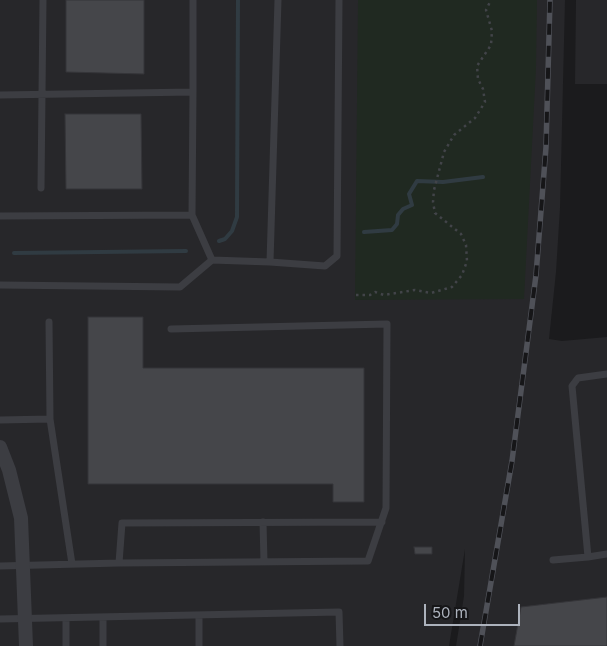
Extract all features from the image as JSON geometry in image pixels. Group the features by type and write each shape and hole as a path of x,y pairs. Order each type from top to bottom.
{"street":[{"path":"0,447 9,470 23,531 26,646"}],"lane":[{"path":"41,188 43,0"},
{"path":"193,0 192,215 212,260"},
{"path":"270,262 278,0"},
{"path":"0,286 180,287 212,260 325,266 337,256 339,0"},
{"path":"0,95 193,92"},
{"path":"0,216 192,215"},
{"path":"49,322 50,419 72,564"},
{"path":"0,566 368,561 386,508 388,324 170,329"},
{"path":"588,557 572,386 578,378 607,374"},
{"path":"0,420 50,419"},
{"path":"263,522 264,562"},
{"path":"119,563 122,523 382,522"},
{"path":"553,560 607,554"},
{"path":"0,620 339,612 340,646"},
{"path":"199,616 199,646"},
{"path":"66,618 66,646"},
{"path":"103,618 103,646"}],"path":[{"path":"356,295 370,295 375,292 384,295 415,290 431,293 452,287 462,275 467,261 466,245 460,234 435,213 433,202 434,190 444,152 454,135 475,118 485,102 483,89 478,79 477,66 490,44 492,31 486,10 492,0"}],"shaded area":[{"path":"0,0 565,0 560,208 549,339 562,341 607,337 607,646 456,646 464,596 465,549 449,646 0,646"},
{"path":"358,0 537,0 536,68 524,299 355,300"},
{"path":"576,0 607,0 607,84 575,84"}],"building":[{"path":"66,0 144,0 144,74 66,72"},
{"path":"65,114 141,114 142,189 66,189"},
{"path":"88,317 143,317 143,368 364,368 364,502 333,502 333,484 88,484"},
{"path":"414,547 432,547 432,554 415,554"},
{"path":"607,597 607,646 514,646 521,607"}],"waterway":[{"path":"219,241 225,239 232,231 237,217 238,0"},
{"path":"364,232 392,230 397,224 398,215 403,209 412,205 409,194 417,181 443,182 483,177"},
{"path":"14,253 186,251"}],"railway":[{"path":"480,646 512,461 536,275 546,147 550,0"}]}
